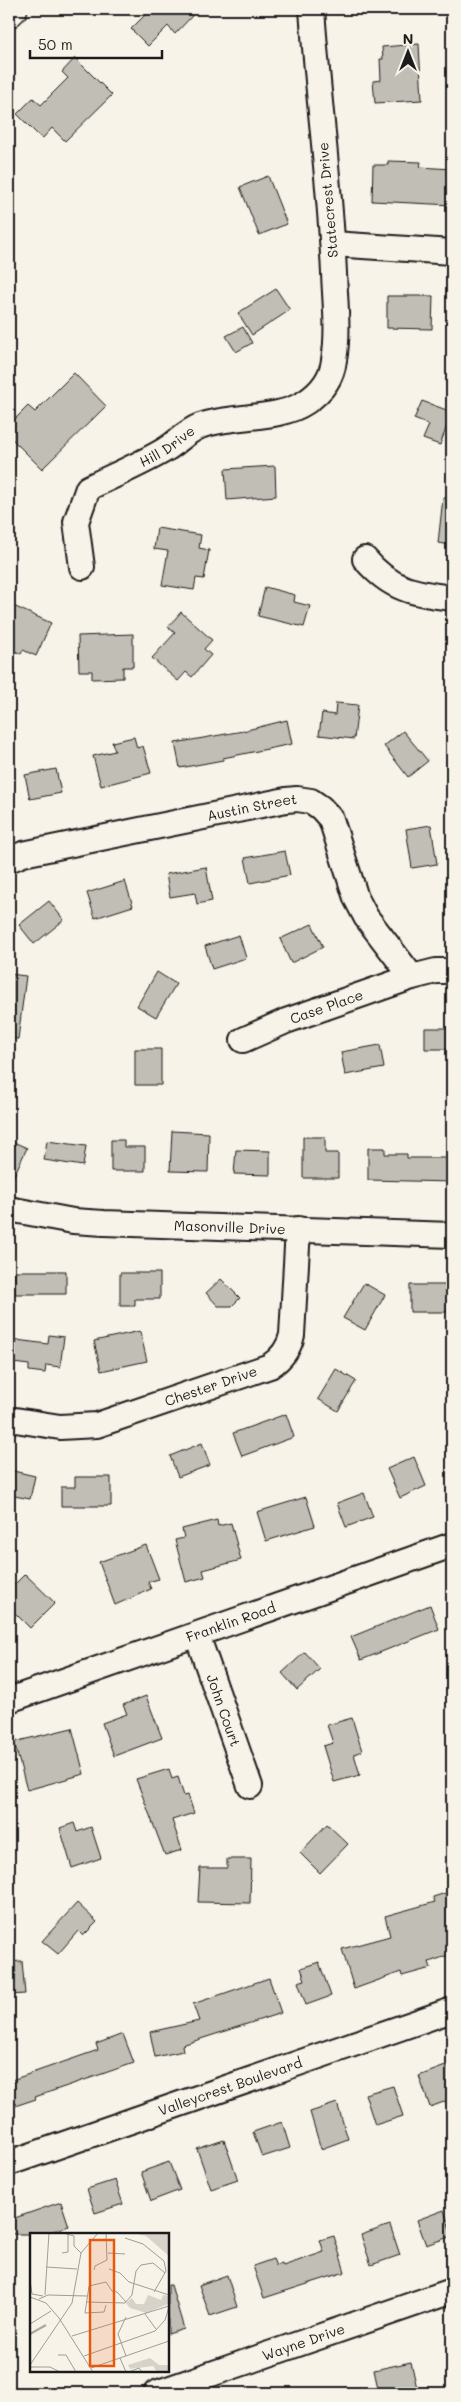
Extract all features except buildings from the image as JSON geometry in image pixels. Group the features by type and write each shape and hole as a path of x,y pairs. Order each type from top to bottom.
{"main road":[{"path":"9,13 13,9"}],"street":[{"name":"Statecrest Drive","path":"312,9 332,244 335,359 323,388"},
{"path":"332,244 452,252"},
{"name":"Hill Drive","path":"82,567 76,522 88,488 165,450 179,437 199,426 218,420 285,411 305,404 323,388"},
{"path":"365,559 389,582 406,591 452,598"},
{"name":"Austin Street","path":"9,860 23,854 286,800 310,801 321,808 331,819 356,898 366,917 412,977"},
{"path":"412,977 436,971 452,971"},
{"name":"Case Place","path":"243,1040 286,1021 412,977"},
{"name":"Masonville Drive","path":"9,1208 90,1222 452,1234"},
{"name":"Chester Drive","path":"9,1419 60,1427 97,1424 270,1366 280,1359 289,1346 292,1336 298,1229"},
{"name":"Franklin Road","path":"9,1700 452,1545"},
{"name":"John Court","path":"197,1635 250,1786"},
{"name":"Valleycrest Boulevard","path":"9,2163 452,2010"},
{"name":"Wayne Drive","path":"156,2393 452,2291"}]}
